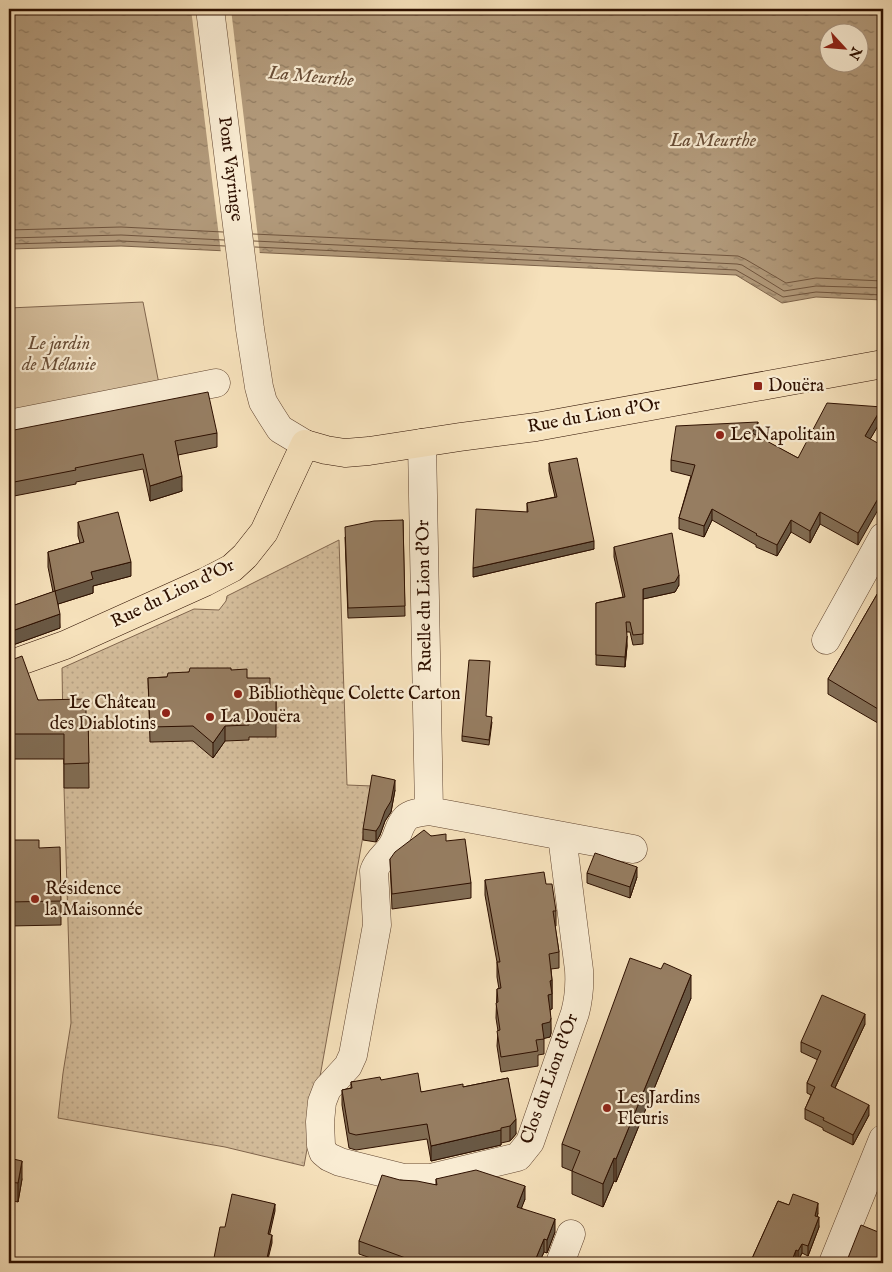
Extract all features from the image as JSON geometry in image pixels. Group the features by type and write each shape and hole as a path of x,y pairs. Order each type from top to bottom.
{"main road":[{"name":"Rue du Lion d'Or","path":"9,665 65,645 232,568 245,556 264,532 305,444 345,453 369,451 460,436 536,427 883,364"}],"street":[{"name":"Pont Vayringe","path":"210,9 250,329"},
{"name":"Rue du Lion d'Or","path":"250,329 255,368 263,402 280,429 305,444"},
{"path":"9,424 216,382"},
{"name":"Ruelle du Lion d'Or","path":"422,443 429,811"},
{"path":"826,640 883,537"},
{"path":"429,811 633,849"},
{"name":"Clos du Lion d'Or","path":"429,811 407,817 400,827 392,846 376,864 374,884 377,925 353,1055 348,1066 327,1089 322,1102 320,1122 320,1145 323,1152 329,1157 340,1162 404,1178 430,1178 518,1158 530,1142 575,1013 579,993 579,970 562,836"},
{"path":"833,1263 883,1139"},
{"path":"560,1263 571,1234"}],"green space":[{"name":"Le jardin de Mélanie","path":"143,302 159,384 9,413 9,308"},
{"path":"339,540 347,785 372,786 304,1166 225,1147 58,1118 71,1023 62,668 194,609 219,610 226,601 227,596"}],"water":[{"name":"La Meurthe","path":"9,9 883,9 883,300 816,297 782,303 736,275 121,246 9,249"}],"pier":[{"path":"191,9 231,9 260,255 221,253"}],"building":[{"path":"208,392 217,433 175,441 182,476 150,486 143,454 9,483 9,431"},
{"path":"827,403 882,407 865,436 883,446 883,490 858,533 820,512 810,531 791,520 777,545 712,509 704,526 679,518 695,465 671,460 676,426 758,422 752,433 798,458"},
{"path":"577,458 594,541 473,568 476,509 528,512 527,503 557,497 549,463"},
{"path":"118,512 131,562 91,572 93,579 55,591 48,552 84,542 78,522"},
{"path":"403,520 405,606 348,608 345,527 374,521"},
{"path":"672,533 679,575 675,582 643,589 643,634 633,635 630,622 626,622 625,657 596,655 596,603 625,597 614,547"},
{"path":"883,584 883,712 828,679"},
{"path":"55,591 60,614 9,632 9,607"},
{"path":"22,656 38,700 86,699 89,763 64,764 64,734 9,734 9,661"},
{"path":"469,660 490,661 486,716 492,717 489,740 462,736"},
{"name":"La Douëra","path":"190,668 247,669 247,678 270,678 270,699 276,699 276,722 249,722 249,725 225,726 213,743 193,726 150,727 148,678 167,677 168,673 189,672"},
{"path":"372,775 395,780 391,801 376,831 363,829"},
{"path":"424,830 431,836 446,834 446,841 465,839 471,883 392,894 390,859 395,852"},
{"path":"9,840 39,840 39,848 60,847 61,901 9,902"},
{"path":"595,853 637,867 630,887 587,873"},
{"path":"544,872 546,884 552,884 556,911 553,911 559,952 549,954 552,994 548,995 551,1018 550,1022 542,1024 544,1039 536,1040 538,1051 501,1057 497,1031 500,1030 496,1003 498,1002 497,989 501,988 497,962 500,962 485,880"},
{"name":"Les Jardins Fleuris","path":"630,958 661,969 664,963 691,975 616,1159 614,1158 603,1184 572,1171 580,1151 562,1144"},
{"path":"822,995 865,1014 831,1086 869,1105 853,1135 805,1109 815,1087 807,1083 821,1051 801,1042"},
{"path":"418,1073 421,1092 463,1084 463,1087 508,1078 516,1119 510,1126 501,1128 501,1130 431,1146 427,1124 356,1135 349,1133 342,1090 352,1088 351,1082 380,1077 381,1080"},
{"path":"9,1158 22,1161 18,1183 9,1182"},
{"path":"476,1170 525,1186 517,1207 555,1219 547,1240 544,1239 534,1263 410,1263 411,1260 359,1241 382,1175 400,1180 437,1185 436,1179"},
{"path":"232,1194 275,1204 268,1234 272,1235 266,1263 213,1263 220,1227 225,1227"},
{"path":"793,1194 818,1203 815,1216 819,1217 808,1246 802,1244 798,1251 796,1250 791,1263 750,1263 778,1201 789,1205"},
{"path":"861,1225 883,1234 883,1249 876,1263 846,1263"}],"place":[{"name":"Douëra","path":"758,386"},
{"name":"Le Napolitain","path":"720,435"},
{"name":"Bibliothèque Colette Carton","path":"238,694"},
{"name":"Le Château des Diablotins","path":"166,713"},
{"name":"La Douëra","path":"210,717"},
{"name":"Résidence la Maisonnée","path":"35,899"},
{"name":"Les Jardins Fleuris","path":"607,1108"}]}
